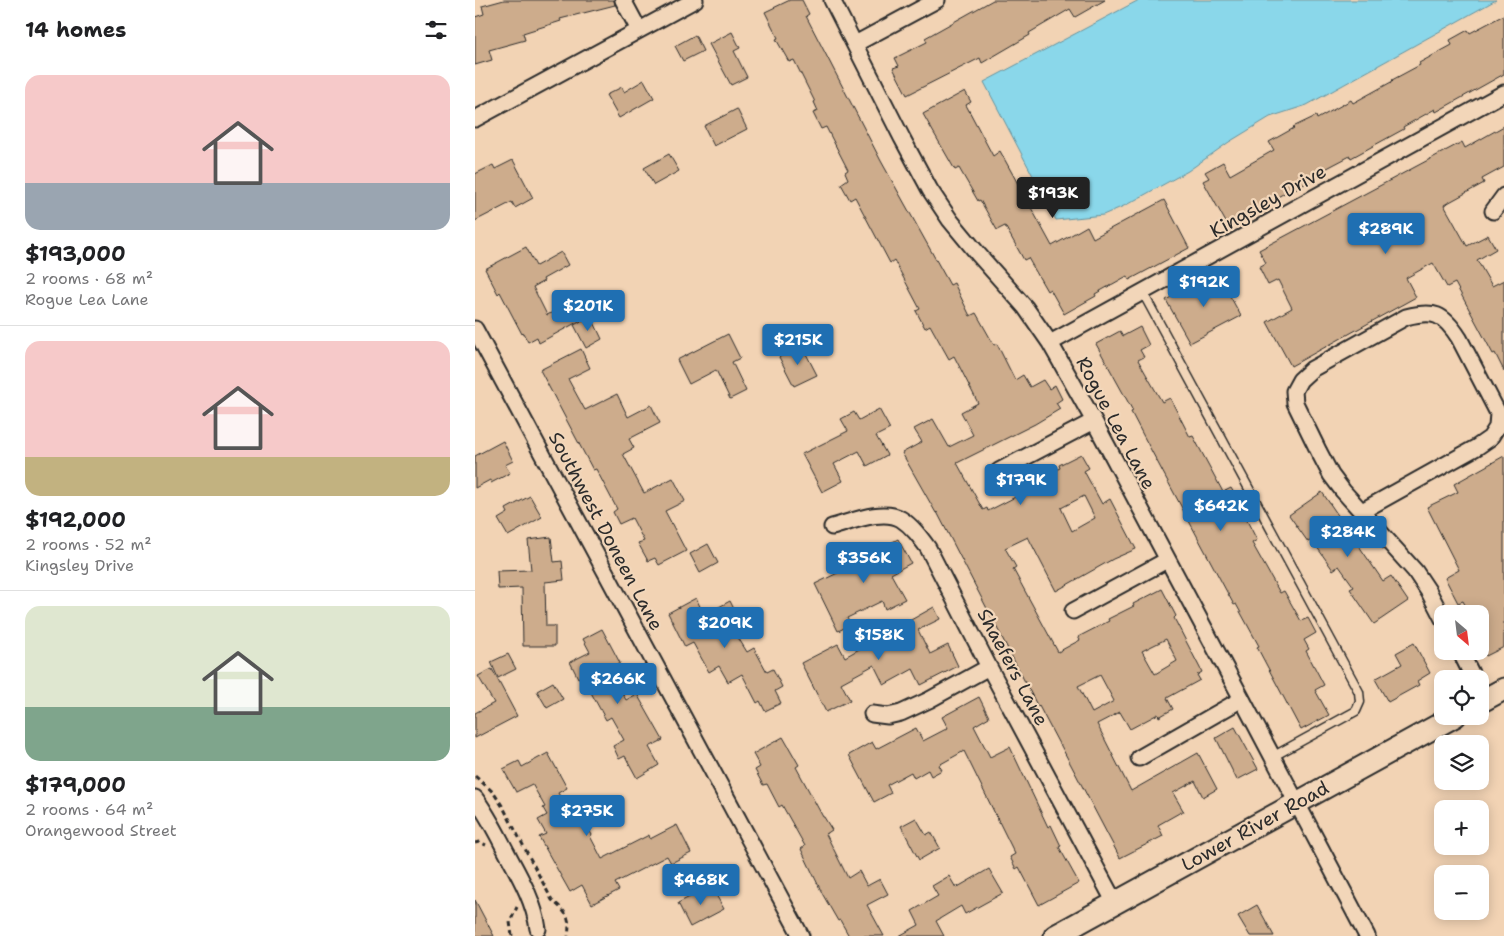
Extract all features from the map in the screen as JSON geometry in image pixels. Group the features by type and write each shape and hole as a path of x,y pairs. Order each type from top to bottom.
{"street":[{"path":"623,0 639,30"},
{"path":"475,119 695,0"},
{"name":"Rogue Lea Lane","path":"832,0 930,190 950,220 1025,307 1051,344 1094,421 1367,936"},
{"path":"855,44 937,0"},
{"name":"Kingsley Drive","path":"1051,344 1504,93"},
{"path":"1493,211 1504,196"},
{"path":"1362,511 1477,447 1491,438 1497,427 1498,413 1459,338 1452,326 1443,318 1433,313 1421,313 1405,317 1320,364 1299,380 1294,391 1295,404 1331,475 1343,491 1415,571 1436,605"},
{"name":"Southwest Doneen Lane","path":"475,329 801,936"},
{"path":"999,471 1094,421"},
{"name":"Shaefers Lane","path":"832,527 885,514 900,518 914,530 928,548 1115,903"},
{"path":"1073,611 1167,560"},
{"path":"872,714 888,716 901,713 989,667"},
{"path":"1489,695 1504,689"},
{"path":"1139,758 1242,699"},
{"name":"Lower River Road","path":"1055,936 1439,725"},
{"path":"475,798 481,818 528,892 536,913 538,929"}],"lane":[{"path":"1143,293 1359,692 1360,702 1356,711 1272,757"}],"path":[{"path":"475,776 493,792 503,807 552,900 565,910 570,925 569,936"}],"water":[{"path":"1139,0 1496,0 1307,105 1270,117 1229,142 1188,171 1126,205 1103,215 1056,220 984,82"}],"building":[{"path":"504,0 614,0 615,5 560,19 561,21 523,33 525,40 489,50 492,60 475,65 475,17 484,14 482,6"},
{"path":"790,0 802,0 809,14 806,16 881,161 950,285 954,283 970,316 976,313 994,345 997,344 1015,380 1023,375 1030,387 1043,380 1049,389 1055,385 1062,399 1056,403 1060,409 1035,424 957,463 983,510 987,508 988,511 1029,490 1027,485 1060,468 1059,465 1081,454 1089,468 1084,471 1102,504 1110,499 1136,549 1113,559 1056,591 1028,537 1005,548 1016,567 1013,569 1058,652 1080,640 1078,637 1162,589 1176,616 1174,618 1202,672 1197,675 1200,680 1167,698 1173,709 1159,717 1158,714 1130,729 1120,712 1097,724 1131,791 1198,753 1217,789 1203,797 1195,781 1173,793 1184,812 1158,825 1163,836 1120,858 1060,744 1038,707 937,512 902,453 922,442 914,429 933,419 949,447 973,435 961,412 978,403 954,356 949,359 930,325 925,328 916,311 920,309 894,260 890,263 855,197 850,200 841,184 848,179 845,172 848,170 826,127 821,129 813,113 818,111 815,102 794,60 789,62 776,39 778,38 765,12","holes":["1084,496 1095,518 1072,531 1061,508","1166,639 1177,661 1155,674 1142,651","1100,675 1114,701 1092,713 1078,686"]},
{"path":"993,0 1105,0 1075,17 1070,9 982,63 980,58 907,95 893,68 899,66 895,58 927,42 925,38"},
{"path":"1504,15 1504,74 1436,112 1435,109 1403,127 1404,129 1351,158 1350,156 1312,176 1314,179 1288,193 1288,191 1228,226 1203,181 1209,178 1205,172 1223,162 1230,175 1274,150 1269,142 1293,127 1316,116 1317,119 1351,100 1353,103 1452,45 1450,40 1468,30 1470,33"},
{"path":"732,32 740,48 734,51 747,77 731,85 709,44"},
{"path":"695,35 703,51 683,61 675,46"},
{"path":"644,80 654,98 619,118 606,95 622,87 624,92"},
{"path":"965,91 971,102 966,105 993,156 1000,151 1052,246 1087,226 1093,238 1164,200 1189,248 1129,280 1127,276 1064,314 1050,289 1047,291 1028,258 1024,260 1005,226 997,230 959,168 955,170 923,114"},
{"path":"737,109 747,129 714,146 704,126"},
{"path":"1504,126 1504,167 1482,179 1484,183 1444,205 1467,246 1488,235 1496,249 1477,260 1492,286 1504,280 1504,371 1455,283 1447,287 1433,263 1406,278 1416,297 1291,366 1267,322 1292,308 1278,280 1268,285 1259,267 1266,263 1259,250 1462,142 1465,148"},
{"path":"669,154 679,171 654,185 644,168"},
{"path":"513,160 533,198 515,208 512,202 475,221 475,174 493,165 495,169"},
{"path":"526,247 536,266 561,252 568,265 533,287 547,315 572,303 581,320 539,343 537,337 528,342 522,334 500,292 498,294 485,269"},
{"path":"1218,274 1241,316 1190,343 1166,300"},
{"path":"591,316 602,339 586,348 574,325"},
{"path":"1140,327 1149,345 1140,350 1144,357 1138,360 1162,402 1170,398 1190,437 1193,436 1223,492 1231,488 1246,514 1244,515 1257,540 1252,543 1280,593 1284,591 1301,621 1308,618 1316,633 1304,640 1309,649 1306,651 1324,685 1315,690 1329,715 1301,730 1257,647 1259,646 1236,604 1234,605 1096,344 1120,331 1123,336"},
{"path":"728,334 740,358 732,362 746,391 730,399 716,370 689,384 677,360"},
{"path":"802,346 817,375 794,386 779,357"},
{"path":"581,349 590,368 568,379 585,410 617,394 628,417 651,405 660,423 629,439 634,448 623,454 644,493 673,478 685,501 665,511 686,551 659,565 655,558 648,561 638,543 644,541 632,518 619,524 613,512 617,509 596,469 593,470 540,370"},
{"path":"879,409 890,429 876,436 887,455 867,466 859,451 834,464 843,481 822,492 802,454 848,431 841,419 854,412 859,420"},
{"path":"503,441 513,461 505,465 510,473 491,483 490,480 475,488 475,456"},
{"path":"1504,456 1504,647 1489,654 1489,605 1465,605 1463,601 1458,603 1445,578 1459,570 1427,507 1458,492 1454,484"},
{"path":"1322,492 1383,581 1391,576 1408,601 1374,624 1350,589 1354,587 1339,566 1333,570 1312,540 1308,542 1289,515"},
{"path":"530,496 542,517 508,536 498,519 508,513 506,509"},
{"path":"551,537 554,562 562,561 564,580 545,582 546,626 555,626 555,646 523,646 522,588 498,589 497,571 531,570 528,540"},
{"path":"898,539 911,563 891,574 905,599 885,609 882,601 847,618 851,625 838,631 815,584 854,565 853,563"},
{"path":"708,544 718,563 700,573 690,554"},
{"path":"696,598 704,615 730,601 740,621 731,626 747,652 754,648 767,672 773,669 782,687 775,691 781,703 765,711 760,701 757,703 742,674 728,682 719,666 709,672 693,643 685,647 668,613"},
{"path":"934,607 940,619 918,630 930,654 948,645 958,666 921,685 913,669 884,685 874,665 841,683 850,700 826,712 801,663 838,644 845,657"},
{"path":"602,629 620,663 609,669 626,700 637,694 663,740 649,747 659,765 637,778 625,756 619,759 613,746 624,740 611,717 606,720 582,676 578,678 570,662 590,652 583,639"},
{"path":"1414,643 1430,673 1417,681 1419,685 1388,702 1375,679 1402,664 1396,653"},
{"path":"508,654 516,669 498,678 491,662"},
{"path":"492,669 517,716 475,738 475,713 494,703 478,676"},
{"path":"553,682 563,699 547,708 537,691"},
{"path":"979,697 989,717 974,726 990,757 1010,747 1048,827 1051,825 1061,846 1059,847 1079,883 1039,905 1019,867 1016,869 1010,857 1015,854 964,751 939,765 942,770 931,776 928,770 914,778 911,772 887,785 891,793 874,802 849,755 872,742 876,749 916,728 923,741 948,728 942,717"},
{"path":"1235,727 1258,769 1237,780 1216,738"},
{"path":"783,737 799,765 796,767 832,830 826,834 848,878 859,871 867,886 880,879 888,894 867,905 884,936 849,936 823,895 801,849 805,846 782,805 779,807 767,784 763,785 755,770 760,767 753,754"},
{"path":"548,753 567,788 558,793 573,819 581,815 602,859 649,835 650,839 677,825 691,853 671,863 667,856 615,883 619,890 592,904 582,885 570,892 539,837 546,834 538,820 547,815 543,808 545,807 532,784 516,792 503,769 519,761 522,767"},
{"path":"916,818 926,835 931,832 940,848 919,860 901,826"},
{"path":"989,869 1003,893 965,914 961,906 936,921 944,936 899,936 919,925 912,911 938,896 932,886 949,876 956,888"},
{"path":"711,886 724,909 690,927 678,903"},
{"path":"475,900 494,936 475,936"},
{"path":"1257,905 1274,936 1250,936 1238,916"}]}
